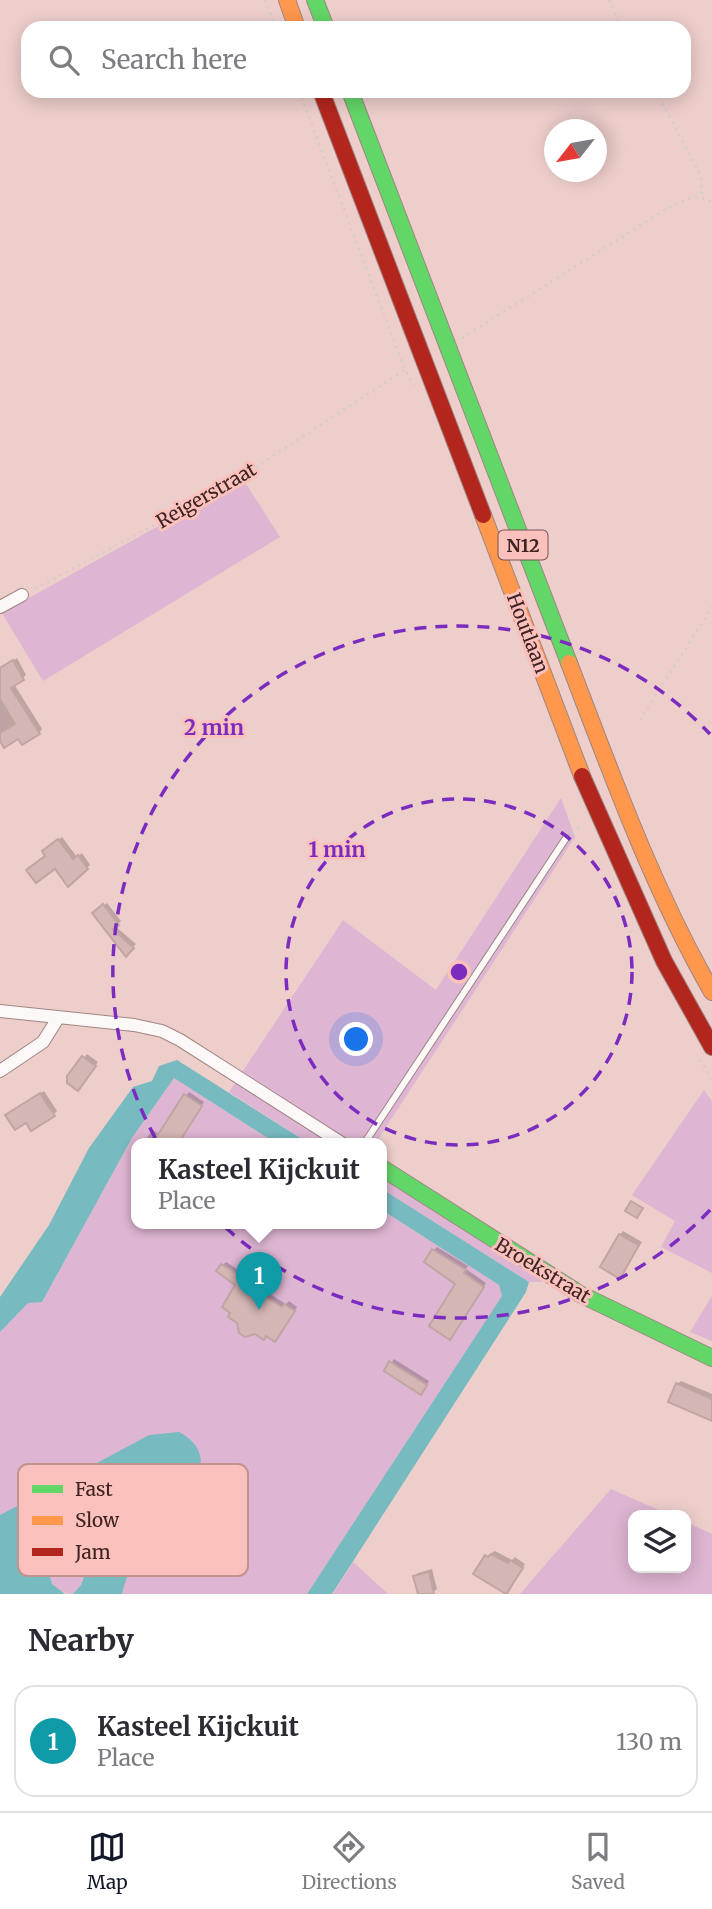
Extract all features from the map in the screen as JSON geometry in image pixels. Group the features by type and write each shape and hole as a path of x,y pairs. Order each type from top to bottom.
{"main road":[{"path":"287,0 294,21"},
{"path":"315,0 323,21"},
{"name":"Houtlaan","path":"324,98 592,803 664,961 712,1047"},
{"name":"Houtlaan","path":"353,98 638,842 687,948 712,992"},
{"name":"Broekstraat","path":"387,1171 580,1294 712,1358"}],"street":[{"path":"0,607 22,595"},
{"path":"0,1010 134,1025 162,1031 335,1138"},
{"path":"0,1071 43,1042 58,1018"}],"lane":[{"path":"368,1138 566,838"}],"path":[{"path":"265,0 272,21"},
{"path":"609,0 619,21"},
{"name":"Reigerstraat","path":"22,595 225,487 405,370 302,98"},
{"path":"660,98 701,176 702,197"},
{"path":"446,344 466,336 668,208 687,198 702,197 712,202"},
{"path":"640,720 712,607"}],"shaded area":[{"path":"243,479 280,537 43,681 2,613"},
{"path":"561,798 575,837 379,1138 301,1138 229,1092 343,920 436,990"},
{"path":"174,1078 268,1138 132,1138"},
{"path":"704,1090 712,1101 712,1273 661,1247 675,1221 632,1195"},
{"path":"131,1140 131,1229 387,1229 387,1213 499,1285 502,1296 307,1594 122,1594 128,1576 248,1576 248,1464 158,1464 149,1435 95,1464 18,1464 18,1505 0,1515 0,1332 28,1302 42,1302"},
{"path":"387,1163 573,1281 529,1282 387,1192"},
{"path":"712,1296 712,1341 690,1332"},
{"path":"611,1489 659,1510 628,1510 628,1573 691,1573 691,1524 712,1534 712,1594 520,1594"},
{"path":"353,1562 388,1594 333,1594"},
{"path":"50,1576 84,1576 73,1594 55,1587"}],"water":[{"path":"177,1060 300,1138 268,1138 174,1078 131,1138 42,1302 28,1303 0,1332 0,1297 49,1225 89,1148 133,1087 152,1081 159,1066"},
{"path":"387,1192 529,1282 526,1292 332,1594 307,1594 502,1296 499,1285 387,1213"},
{"path":"179,1432 195,1445 200,1464 95,1464 149,1435"},
{"path":"18,1505 18,1576 50,1576 52,1584 65,1594 0,1594 0,1515"},
{"path":"84,1576 128,1576 122,1594 73,1594"}],"building":[{"path":"13,660 24,680 11,688 40,734 22,745 18,739 4,748 0,733 15,724 0,699 0,668"},
{"path":"58,839 73,859 78,855 88,869 68,887 55,869 36,883 26,870 45,856 42,851"},
{"path":"103,904 119,925 113,929 134,948 126,957 92,913"},
{"path":"82,1056 96,1066 78,1091 67,1083 67,1076"},
{"path":"40,1093 55,1116 31,1131 26,1123 15,1130 5,1115"},
{"path":"184,1094 202,1106 182,1138 156,1138"},
{"path":"631,1201 643,1208 637,1218 625,1211"},
{"path":"619,1234 639,1245 620,1279 600,1267"},
{"path":"432,1249 466,1270 464,1273 484,1287 450,1340 429,1326 455,1284 424,1262"},
{"path":"221,1264 252,1283 250,1287 282,1307 284,1304 295,1311 275,1342 266,1336 264,1340 255,1334 245,1337 239,1333 237,1323 228,1317 230,1313 222,1307 235,1285 216,1271"},
{"path":"389,1361 427,1385 421,1395 384,1371"},
{"path":"676,1383 712,1399 712,1421 668,1402"},
{"path":"491,1554 508,1563 510,1560 523,1568 506,1594 473,1574 485,1555 488,1557"},
{"path":"429,1572 434,1594 418,1594 413,1576"}],"traffic: fast":[{"path":"315,0 323,21"},
{"path":"353,98 569,663"},
{"path":"387,1171 580,1294 712,1358"}],"traffic: slow":[{"path":"287,0 294,21"},
{"path":"483,515 582,776"},
{"path":"569,663 617,789 652,871 712,992"}],"traffic: jam":[{"path":"324,98 483,515"},
{"path":"582,776 664,961 712,1047"}],"place":[{"name":"Kasteel Kijckuit","path":"259,1310"}]}
